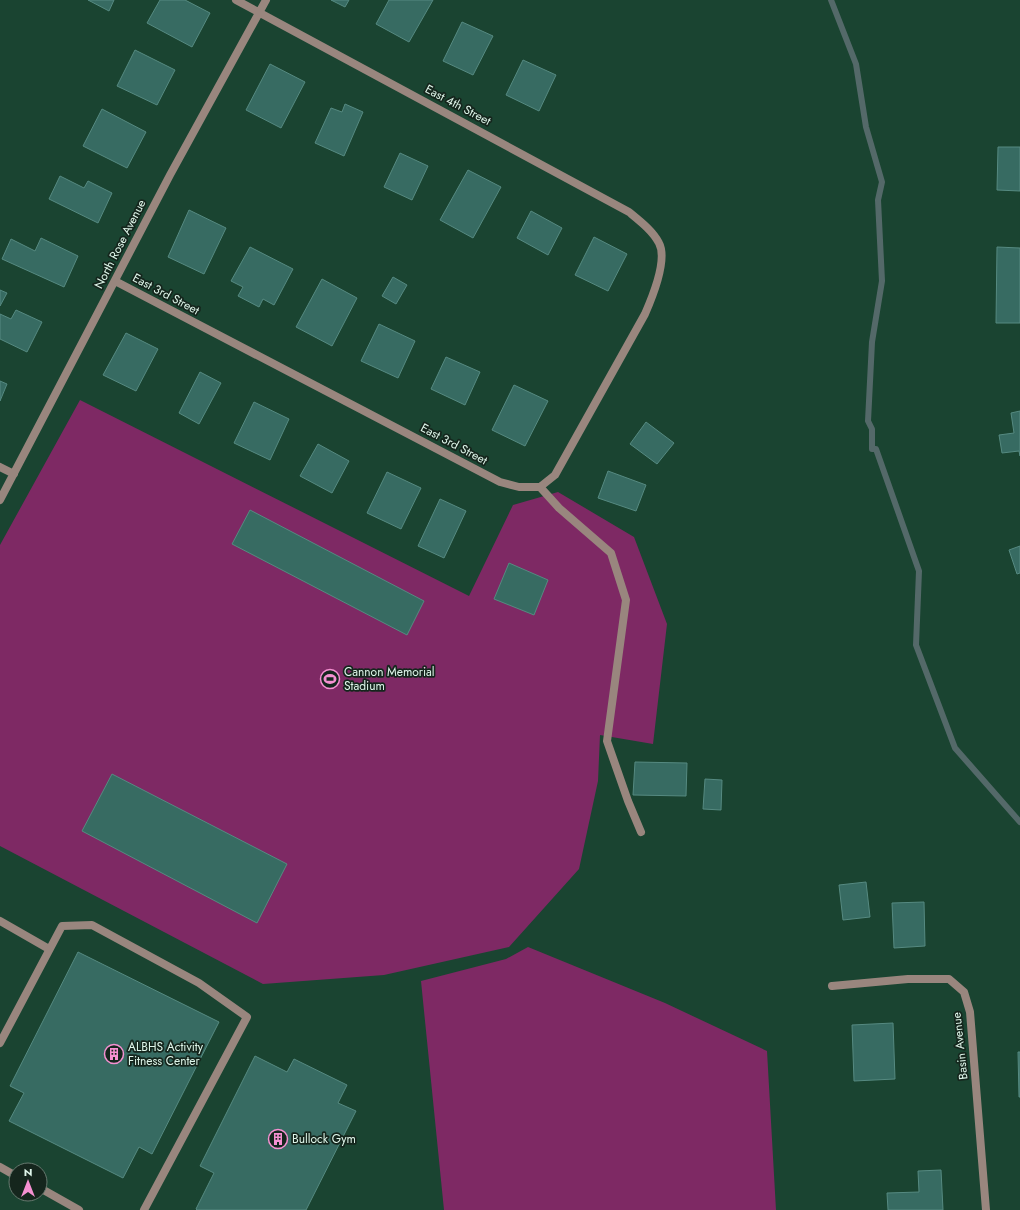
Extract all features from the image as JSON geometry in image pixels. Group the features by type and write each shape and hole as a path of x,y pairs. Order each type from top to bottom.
{"street":[{"name":"East 4th Street","path":"236,0 609,200 629,212 644,224 660,244 661,266 654,293 645,314 555,475 540,487"},
{"name":"North Rose Avenue","path":"0,500 170,175 266,0"},
{"name":"East 3rd Street","path":"115,281 500,482 519,487 540,487"},
{"path":"0,467 14,474"},
{"path":"540,487 559,508 611,553 626,600 607,741 628,801 641,832"},
{"path":"0,921 49,949"},
{"path":"0,1043 62,926 92,925 200,983 247,1017 144,1210"},
{"name":"Basin Avenue","path":"832,986 908,979 949,979 964,992 970,1012 986,1210"},
{"path":"48,1193 79,1210"}],"shaded area":[{"name":"Cannon Memorial Stadium","path":"80,400 469,596 513,505 558,492 634,537 667,624 653,744 600,735 598,781 579,869 509,947 384,975 263,984 0,846 0,545"},
{"path":"528,947 665,1003 767,1051 776,1210 444,1210 421,981 506,959"}],"building":[{"path":"88,0 114,0 109,11"},
{"path":"160,0 185,0 210,13 192,47 147,23"},
{"path":"331,0 349,0 345,7"},
{"path":"389,0 433,0 409,42 376,24"},
{"path":"462,22 493,36 473,75 443,61"},
{"path":"135,50 175,70 157,105 117,86"},
{"path":"523,60 556,75 539,111 506,95"},
{"path":"270,64 305,82 281,128 246,110"},
{"path":"345,104 363,112 344,156 315,143 331,108 342,112"},
{"path":"102,109 146,132 127,168 83,146"},
{"path":"998,147 1020,147 1020,191 997,190"},
{"path":"400,153 428,166 412,200 384,187"},
{"path":"468,170 501,187 473,238 440,220"},
{"path":"60,176 84,188 88,181 112,193 98,223 49,199"},
{"path":"189,210 226,228 204,274 168,257"},
{"path":"531,211 562,228 548,255 517,238"},
{"path":"594,237 627,254 608,291 575,275"},
{"path":"41,238 78,256 64,287 2,259 11,239 35,251"},
{"path":"250,247 293,269 274,305 263,299 259,307 238,296 243,287 231,281"},
{"path":"997,247 1020,248 1020,323 996,323"},
{"path":"393,277 407,285 396,304 382,296"},
{"path":"322,279 357,298 332,346 296,327"},
{"path":"0,290 7,293 0,306"},
{"path":"16,310 42,322 27,352 0,339 0,314 11,319"},
{"path":"379,324 415,341 398,378 361,361"},
{"path":"126,333 158,349 136,391 103,375"},
{"path":"446,357 480,372 465,405 431,389"},
{"path":"200,372 221,383 199,424 179,413"},
{"path":"0,381 7,384 0,401"},
{"path":"514,385 548,401 525,446 492,430"},
{"path":"254,402 289,419 270,460 234,443"},
{"path":"1020,411 1020,456 1019,451 1002,453 999,435 1014,433 1011,413"},
{"path":"646,422 674,443 657,464 630,444"},
{"path":"318,444 349,461 332,493 300,476"},
{"path":"608,471 646,485 636,511 598,498"},
{"path":"387,472 421,488 401,529 367,513"},
{"path":"440,499 466,511 444,558 418,546"},
{"path":"250,510 424,601 407,635 232,544"},
{"path":"1020,546 1020,573 1017,574 1009,550"},
{"path":"509,563 548,580 534,615 494,599"},
{"path":"635,762 687,763 686,796 633,795"},
{"path":"112,774 287,864 257,923 82,831"},
{"path":"705,779 722,780 721,810 703,809"},
{"path":"866,882 870,917 843,920 839,885"},
{"path":"924,902 925,946 894,948 892,903"},
{"name":"ALBHS Activity Fitness Center","path":"78,952 219,1022 152,1154 139,1147 123,1178 9,1121 24,1093 10,1086"},
{"path":"893,1023 895,1079 854,1081 852,1025"},
{"path":"1018,1052 1020,1052 1020,1097 1019,1097"},
{"name":"Bullock Gym","path":"255,1056 287,1072 294,1059 347,1085 338,1103 356,1111 306,1210 197,1210 196,1209 214,1173 200,1166"},
{"path":"941,1170 943,1210 888,1210 887,1193 919,1192 918,1171"}],"waterway":[{"path":"831,0 856,64 866,127 882,182 878,200 882,281 872,342 868,421 872,429 872,449 876,449 919,571 916,645 955,748 1020,822"}],"place":[{"name":"Cannon Memorial Stadium","path":"330,679"},
{"name":"ALBHS Activity Fitness Center","path":"114,1054"},
{"name":"Bullock Gym","path":"278,1139"}]}
